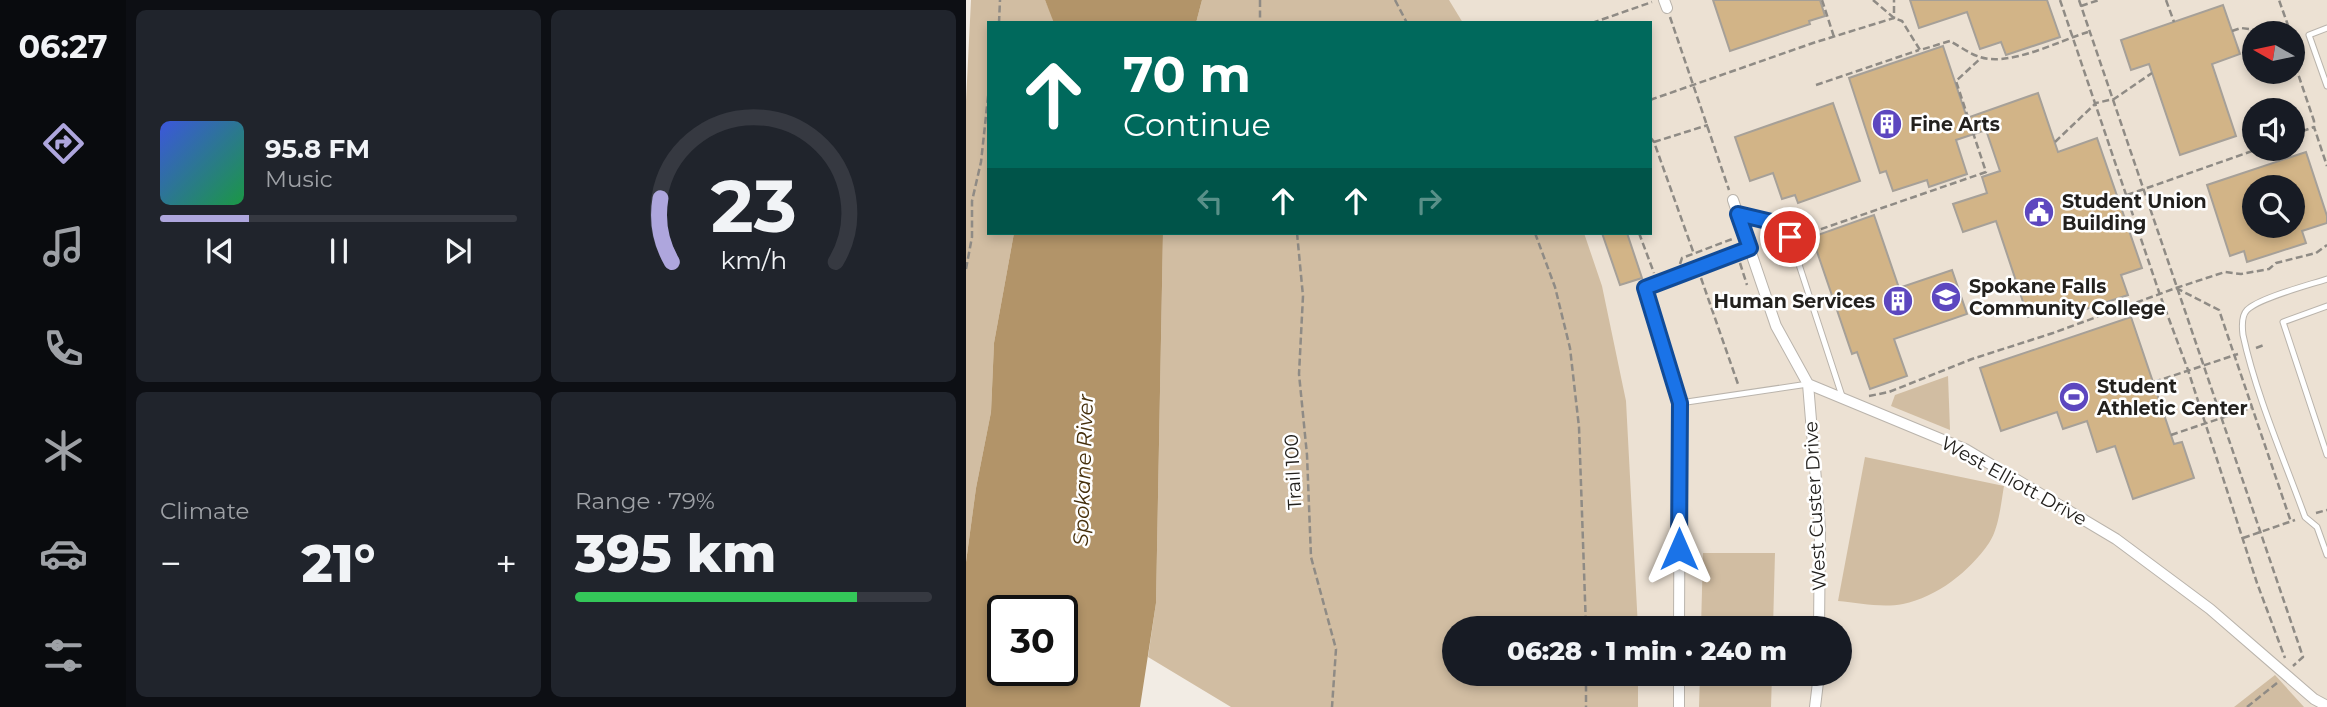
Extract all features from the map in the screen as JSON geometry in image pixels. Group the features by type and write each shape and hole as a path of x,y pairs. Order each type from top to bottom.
{"street":[{"path":"1732,200 1776,326 1808,384"},
{"name":"West Elliott Drive","path":"1808,384 1965,449 2116,539 2210,610 2314,699 2327,706"},
{"name":"West Custer Drive","path":"1808,384 1820,528 1819,616"},
{"path":"1679,616 1680,403"},
{"path":"1679,686 1679,707"},
{"path":"1815,707 1818,686"}],"lane":[{"path":"2327,28 2309,35 2327,86"},
{"path":"1738,214 1784,225 1845,400"},
{"path":"1750,248 1645,288 1680,403 1808,384"},
{"path":"2327,279 2259,303 2246,311 2242,333 2301,507 2305,517 2317,527 2327,555"},
{"path":"2327,306 2283,322 2327,455"},
{"path":"2317,527 2327,524"}],"path":[{"path":"999,21 1000,0"},
{"path":"1260,0 1261,21"},
{"path":"1395,0 1407,21"},
{"path":"1602,21 1655,0"},
{"path":"1822,0 1834,37"},
{"path":"1872,0 1894,18 1902,21 1920,50"},
{"path":"1894,0 1894,18"},
{"path":"2060,0 2243,538 2286,660 2292,667 2303,657 2079,0"},
{"path":"2081,6 2099,0"},
{"path":"2166,0 2174,22"},
{"path":"2279,0 2286,21"},
{"path":"1665,4 1732,200"},
{"path":"1652,99 1894,18"},
{"path":"2232,31 2242,27"},
{"path":"1816,85 1950,41 1981,58 1996,60 2036,50 2089,31"},
{"path":"1801,236 1986,172 1956,81 1981,58"},
{"path":"2055,142 2096,103 2114,99 2152,73"},
{"path":"2301,84 2327,166"},
{"path":"966,269 972,237 972,201 981,162 987,106"},
{"path":"1654,142 1708,125"},
{"path":"2305,130 2314,127"},
{"path":"1652,140 1694,254"},
{"path":"2127,195 2242,154"},
{"path":"1680,264 1682,258 1735,239 1732,230"},
{"name":"Trail 100","path":"1297,235 1303,296 1299,374 1307,455 1311,557 1336,649 1332,707"},
{"path":"1536,235 1555,287 1570,348 1579,427 1586,616"},
{"path":"1640,235 1654,274"},
{"path":"1845,400 1889,392 1972,359 2176,288 2225,272 2241,274 2269,269 2276,262 2316,253 2327,245"},
{"path":"1740,263 1748,285"},
{"path":"1702,278 1741,394"},
{"path":"2176,288 2219,310 2293,521 2243,538"},
{"path":"2256,348 2264,345"},
{"path":"2154,382 2236,354"},
{"path":"2171,435 2252,407"},
{"path":"2313,514 2327,510"},
{"path":"2246,707 2281,679"},
{"path":"1586,686 1586,707"}],"shaded area":[{"path":"971,0 1045,0 1055,21 987,21 987,235 1014,235 994,343 991,412 976,488 966,562 966,101"},
{"path":"1202,0 1449,0 1462,21 1197,21"},
{"name":"Spokane Falls Community College","path":"1418,0 2327,0 2327,707 1598,707 1599,686 1852,686 1852,616 1601,616 1543,235 1652,235 1652,21 1425,21"},
{"path":"1163,235 1585,235 1602,286 1626,401 1637,616 1442,616 1442,686 1638,686 1638,707 1231,707 1148,657 1156,603"},
{"path":"1948,376 1950,430 1891,406 1895,395"},
{"path":"1865,457 2004,486 1997,523 1981,554 1951,582 1916,601 1895,605 1870,605 1838,601"},
{"path":"1703,553 1775,553 1773,616 1701,616"},
{"path":"2275,675 2304,707 2234,707"},
{"path":"1700,686 1772,686 1771,707 1699,707"}],"water":[{"path":"1045,0 1202,0 1197,21 1053,21"},
{"name":"Spokane River","path":"1014,235 1163,235 1156,603 1140,707 966,707 966,562 976,488 991,412 994,343"}],"building":[{"path":"1713,0 1820,0 1825,16 1809,21 1810,24 1730,51"},
{"path":"1910,0 2047,0 2060,37 2006,55 2001,42 1980,49 1967,12 1919,28"},
{"path":"2223,5 2240,54 2212,64 2236,136 2180,155 2149,64 2131,70 2121,40"},
{"name":"Student Union Building","path":"1943,46 1967,118 2038,93 2058,152 2097,138 2142,268 2121,275 2128,295 2077,312 2073,302 2028,317 1996,221 1963,232 1953,204 1987,193 1982,177 2000,171 1986,130 1956,140 1967,174 1929,187 1927,180 1893,191 1886,171 1880,173 1849,78"},
{"path":"1833,103 1860,181 1798,203 1795,195 1782,199 1773,173 1750,181 1735,137"},
{"path":"2306,152 2327,223 2305,230 2305,175 2242,175 2242,238 2304,238 2306,243 2247,262 2244,251 2230,256 2207,185 2279,161 2305,161"},
{"name":"Human Services","path":"1874,215 1899,288 1952,270 1967,314 1894,339 1907,376 1870,389 1857,352 1852,354 1812,237"},
{"path":"1603,235 1628,235 1642,278 1620,285"},
{"name":"Student Athletic Center","path":"2131,317 2174,444 2182,442 2194,478 2133,499 2115,446 2097,452 2087,421 2063,429 2057,412 2001,431 1980,368"}],"place":[{"name":"Fine Arts","path":"1887,124"},
{"name":"Student Union Building","path":"2039,212"},
{"name":"Spokane Falls Community College","path":"1946,297"},
{"name":"Human Services","path":"1898,301"},
{"name":"Student Athletic Center","path":"2074,397"}],"route":[{"path":"1679,549 1680,403 1645,288 1750,248 1738,214 1784,225 1790,237"}]}
